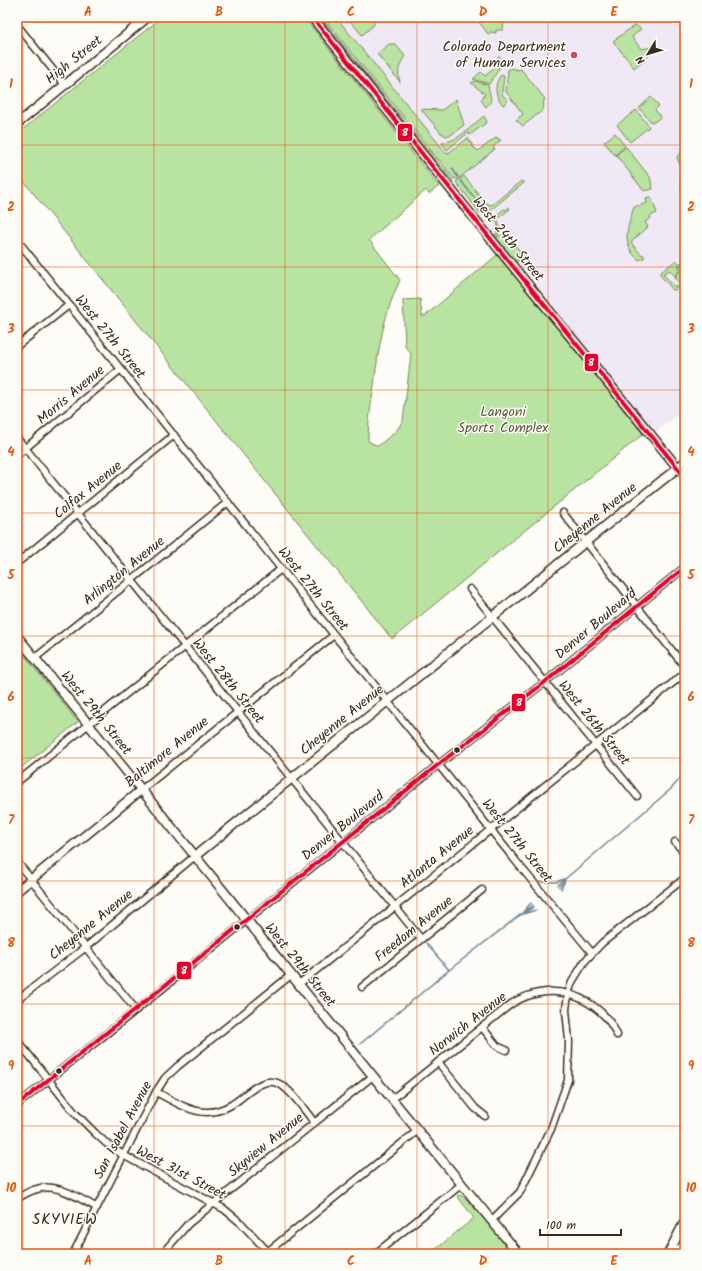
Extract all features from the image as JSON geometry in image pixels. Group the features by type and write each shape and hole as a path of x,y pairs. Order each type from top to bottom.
{"street":[{"name":"High Street","path":"17,124 148,17"},
{"name":"West 24th Street","path":"312,17 685,477"},
{"path":"17,25 65,85"},
{"name":"West 27th Street","path":"17,240 334,635 592,953"},
{"path":"17,346 69,305"},
{"name":"Morris Avenue","path":"17,455 121,369"},
{"name":"Colfax Avenue","path":"17,563 174,435"},
{"name":"West 28th Street","path":"17,438 421,939"},
{"name":"Cheyenne Avenue","path":"17,1000 86,947 195,856 387,700 685,462"},
{"name":"Arlington Avenue","path":"35,658 228,502"},
{"path":"563,513 685,668"},
{"name":"Denver Boulevard","path":"17,1105 439,764 545,682 685,567"},
{"path":"17,782 281,569"},
{"name":"West 26th Street","path":"470,590 637,796"},
{"name":"Baltimore Avenue","path":"17,891 334,635"},
{"name":"West 29th Street","path":"17,636 417,1131 519,1254"},
{"name":"Atlanta Avenue","path":"299,984 685,673"},
{"path":"675,842 685,853"},
{"path":"17,862 136,1010"},
{"path":"492,1220 520,1192 551,1129 568,1080 566,1010 568,994 572,982 585,961 602,943 685,878"},
{"name":"Freedom Avenue","path":"362,987 482,890"},
{"name":"San Isabel Avenue","path":"73,1254 123,1155 165,1078 291,975"},
{"name":"Norwich Avenue","path":"392,1099 511,1004 529,995 547,991 568,994 578,998 597,1009 613,1026 617,1035"},
{"path":"482,1027 497,1046 506,1050"},
{"name":"West 31st Street","path":"17,1040 76,1113 95,1134 123,1155 214,1203 241,1223 268,1253"},
{"path":"438,1062 475,1108 485,1116"},
{"name":"Skyview Avenue","path":"162,1254 188,1224 373,1076"},
{"path":"156,1092 190,1109 207,1112 230,1106 260,1084 271,1082 278,1083 288,1090 314,1122"},
{"path":"268,1253 417,1131"},
{"path":"375,1254 462,1184"},
{"path":"17,1199 31,1189 37,1187 52,1187 61,1189 96,1207"},
{"path":"677,1250 685,1221"},
{"path":"668,1254 677,1250 685,1243"}],"shaded area":[{"path":"321,17 685,17 685,409 655,433"}],"green space":[{"name":"Langoni Sports Complex","path":"162,17 304,17 439,186 429,194 426,190 369,240 400,280 386,318 380,345 370,414 368,441 378,446 396,431 403,421 411,354 405,346 403,300 420,299 422,316 425,316 497,255 643,434 392,639 17,173 17,134"},
{"path":"320,17 453,181 452,183"},
{"path":"323,17 336,17 447,154 468,138 474,148 478,151 497,137 501,140 493,147 495,149 457,180 455,178 454,179"},
{"path":"354,17 373,17 374,25 362,35 350,21"},
{"path":"475,17 503,17 503,30 496,30 496,33 491,32 488,34"},
{"path":"635,25 641,29 632,37 641,49 653,47 655,49 634,68 613,41"},
{"path":"389,44 395,44 405,56 399,68 400,82 377,54"},
{"path":"498,57 500,57 499,69 489,84 473,79 481,72 485,76 496,67"},
{"path":"511,68 521,69 545,99 543,110 523,126 516,120 523,114 506,92 508,70"},
{"path":"501,75 504,76 502,94 508,101 503,105 498,98 496,90 498,79"},
{"path":"475,81 488,85 491,99 486,107 481,100 485,94 471,83"},
{"path":"651,97 659,106 655,110 661,117 654,122 651,122 639,108"},
{"path":"456,99 464,125 451,135 446,136 441,133 421,109 442,110"},
{"path":"636,110 649,127 630,142 617,125"},
{"path":"484,116 487,122 470,135 468,133 447,150 442,143 443,142 459,136"},
{"path":"615,133 625,146 615,155 604,142"},
{"path":"626,147 650,177 653,189 644,191 616,155"},
{"path":"685,149 685,194 682,192 680,165 677,158 678,155"},
{"path":"464,176 484,201 490,205 521,181 524,183 488,212 482,206 480,207 482,212 480,213 456,182"},
{"path":"651,197 657,213 650,216 651,218 645,222 648,227 632,241 632,244 641,254 644,255 644,258 639,260 629,248 627,241 628,228 634,207 647,203 646,198"},
{"path":"509,207 510,209 497,219 499,222 498,224 493,218"},
{"path":"498,224 524,256 516,262 494,235 496,234 498,237 499,236 497,233"},
{"path":"676,260 679,263 679,271 675,276 669,270 663,274 675,287 680,283 675,277 680,271 680,263 685,263 685,282 673,290 660,275 660,273"},
{"path":"17,646 78,722 17,771"},
{"path":"460,1195 479,1212 513,1254 430,1254 474,1218 457,1196"}],"waterway":[{"path":"452,168 458,177"},
{"path":"461,181 481,206 485,202"},
{"path":"558,885 671,789 685,773"},
{"path":"541,882 556,882 564,879"},
{"path":"561,889 565,880"},
{"path":"559,887 564,882"},
{"path":"523,912 531,903"},
{"path":"360,1044 449,970 533,905"},
{"path":"524,913 534,907"},
{"path":"520,915 536,910"},
{"path":"426,943 449,970"}],"transit line":[{"name":"8","path":"312,17 685,477"},
{"name":"8","path":"17,1105 439,764 545,682 685,567"}],"place":[{"name":"Colorado Department of Human Services","path":"574,55"}],"district":[{"name":"SKYVIEW","path":"65,1220"}]}
